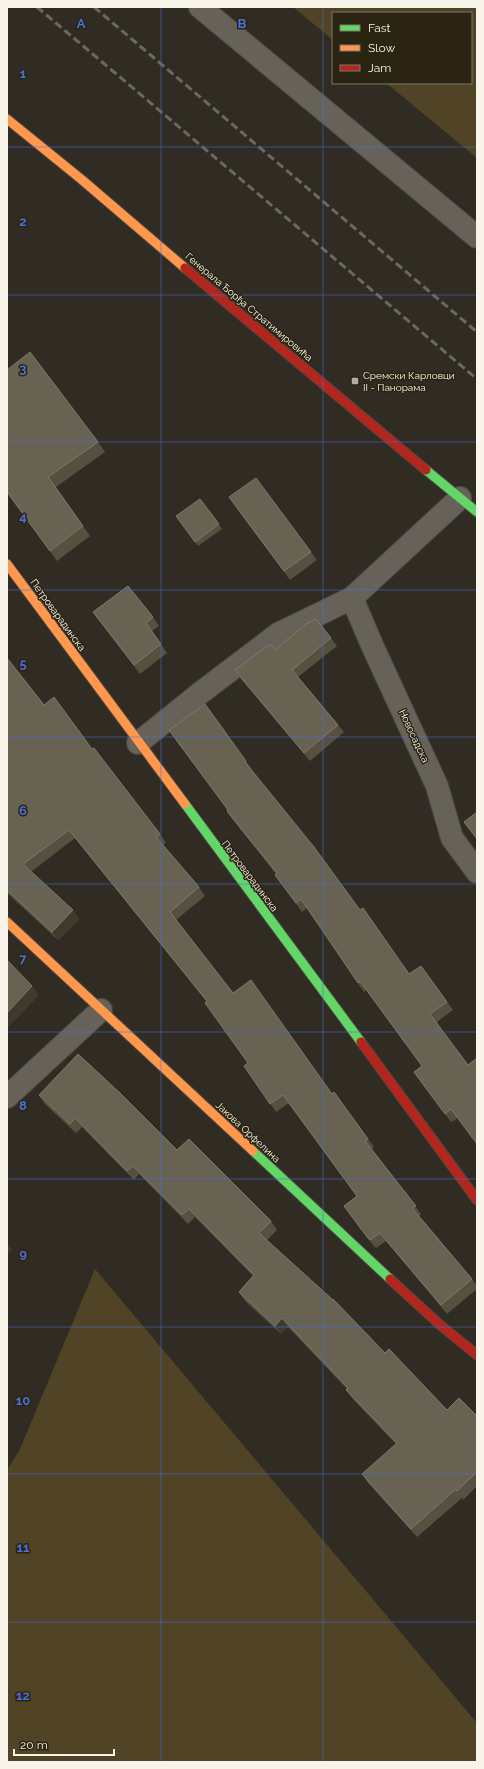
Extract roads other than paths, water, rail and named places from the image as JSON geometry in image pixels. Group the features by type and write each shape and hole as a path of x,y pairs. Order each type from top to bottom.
{"street":[{"path":"200,7 477,237"},
{"name":"Генерала Ђорђа Стратимировића","path":"7,119 81,179 266,337 477,512"},
{"path":"138,743 278,634 352,598 460,498"},
{"name":"Петроварадинска","path":"7,564 477,1200"},
{"name":"Новосадска","path":"352,598 437,786 452,838 477,872"},
{"name":"Јакова Орфелина","path":"7,922 439,1324 477,1355"},
{"path":"7,1097 101,1010"}],"railway":[{"path":"37,7 477,379"},
{"path":"94,7 477,332"}],"place":[{"name":"Сремски Карловци II - Панорама","path":"355,381"}]}
